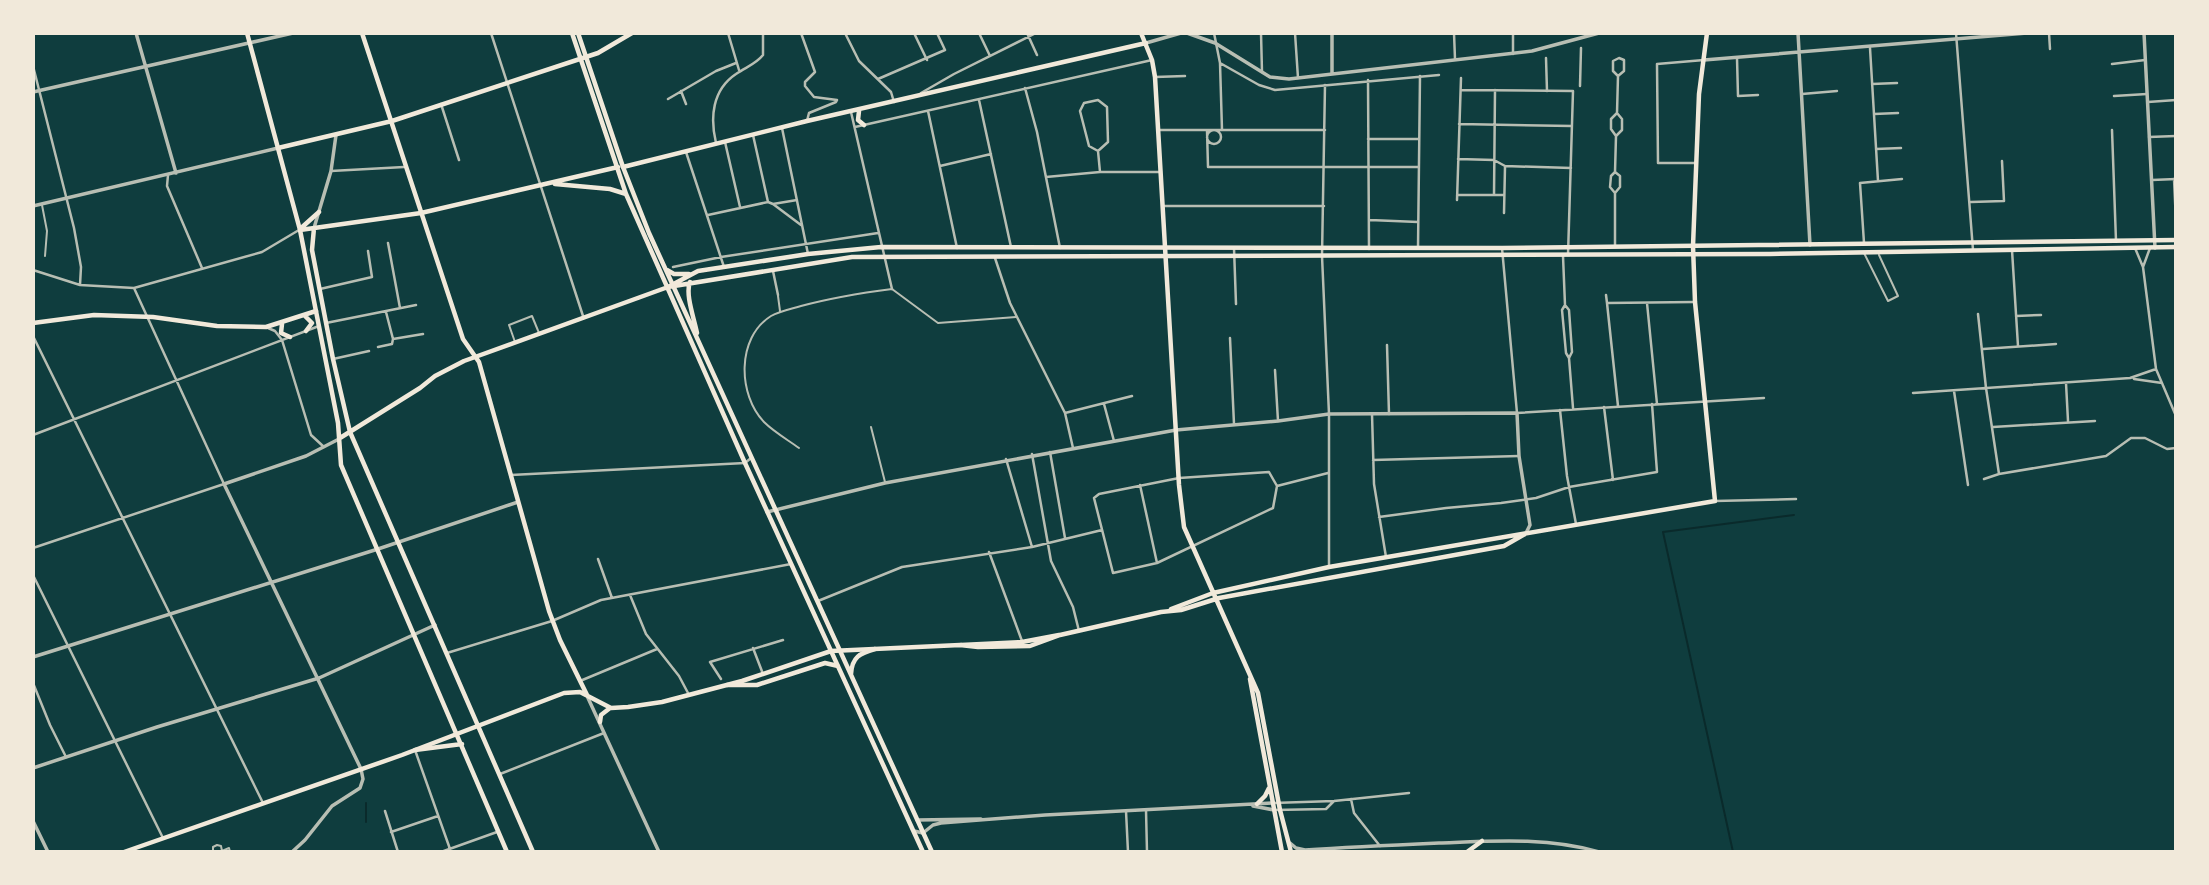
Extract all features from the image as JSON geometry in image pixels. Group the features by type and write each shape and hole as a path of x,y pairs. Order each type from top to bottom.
{"main road":[{"path":"247,33 300,230 320,326 344,474 507,852"},
{"path":"362,33 465,344 477,356 552,621 587,695"},
{"path":"572,33 584,57"},
{"path":"578,33 626,194 698,340 932,852"},
{"path":"278,148 392,121 609,48 632,33"},
{"path":"1141,33 1152,60 1155,77 1184,527 1248,668 1262,706 1282,852"},
{"path":"600,722 601,715 611,708 662,702 688,693 727,685 831,651 1023,642 1181,610 1215,596 1329,567 1714,501 1693,254 1699,94 1707,33"},
{"path":"300,230 421,213 541,187 807,121 1146,43"},
{"path":"860,110 858,117 864,125"},
{"path":"620,167 665,268 745,463 923,852"},
{"path":"551,184 610,189 626,194"},
{"path":"300,230 318,212"},
{"path":"314,228 312,244 325,320 350,432 534,852"},
{"path":"665,268 674,274 690,274 808,254 881,247 1502,248 2176,240"},
{"path":"1770,254 1803,252 1810,245"},
{"path":"340,438 443,371 477,356 671,286 852,257 1770,254 2176,247"},
{"path":"671,286 690,274"},
{"path":"690,282 687,292 694,312 698,340"},
{"path":"33,323 86,315 146,316 211,325 266,327 316,311"},
{"path":"316,311 325,320"},
{"path":"301,316 308,317 312,323 306,331"},
{"path":"320,326 325,320"},
{"path":"285,322 280,330 283,335 290,337"},
{"path":"1215,596 1504,546 1525,534"},
{"path":"1329,567 1340,575"},
{"path":"960,645 1023,646 1060,635"},
{"path":"851,675 851,665 856,656 875,649"},
{"path":"727,685 757,685 825,663 838,666"},
{"path":"1248,668 1269,784 1291,852"},
{"path":"124,852 458,735 564,693 580,681"},
{"path":"564,693 580,692 611,708"},
{"path":"415,750 462,744"},
{"path":"1254,804 1265,796 1269,784"},
{"path":"1466,852 1482,841"}],"street":[{"path":"136,33 176,173"},
{"path":"33,92 293,33"},
{"path":"491,33 584,317"},
{"path":"728,33 739,72"},
{"path":"716,144 712,119 715,103 726,83 763,55 763,33"},
{"path":"802,33 815,72 805,82 805,86 814,97 837,100 809,113 807,121"},
{"path":"845,33 859,61 891,92 894,102"},
{"path":"914,33 927,60"},
{"path":"878,79 945,50 937,33"},
{"path":"979,33 990,56"},
{"path":"915,97 938,82 1036,33"},
{"path":"1146,43 1181,33"},
{"path":"1187,33 1215,43 1270,77 1281,79 1513,54 1552,48 1599,33"},
{"path":"1213,33 1220,63 1222,130"},
{"path":"1261,33 1262,72"},
{"path":"1295,33 1298,78"},
{"path":"1332,33 1332,73"},
{"path":"1454,33 1455,59"},
{"path":"1513,33 1513,54"},
{"path":"1798,33 1810,245"},
{"path":"1956,33 1973,250"},
{"path":"1696,163 1658,163 1657,64 2027,33"},
{"path":"2049,33 2050,49"},
{"path":"2143,267 2155,240 2144,33"},
{"path":"1028,35 1037,55"},
{"path":"1580,86 1581,48"},
{"path":"1870,48 1878,181"},
{"path":"1546,58 1547,91"},
{"path":"1616,136 1622,130 1622,119 1617,113 1618,76 1614,71 1613,61 1619,58 1624,60 1624,71 1618,76"},
{"path":"1737,58 1738,96 1758,95"},
{"path":"855,127 1152,60"},
{"path":"2112,64 2146,60"},
{"path":"668,99 716,71 736,63"},
{"path":"1220,63 1259,85 1275,90 1439,75"},
{"path":"33,66 67,198 80,267 80,285"},
{"path":"1155,77 1185,76"},
{"path":"1418,248 1420,76"},
{"path":"1457,200 1461,78"},
{"path":"1368,80 1369,248"},
{"path":"1872,84 1897,83"},
{"path":"1325,85 1322,256 1329,414 1329,567"},
{"path":"1025,88 1060,248"},
{"path":"1461,90 1573,92 1568,247 1565,255 1565,305 1569,310 1573,408"},
{"path":"1494,195 1495,90"},
{"path":"681,91 686,104"},
{"path":"1802,94 1837,91"},
{"path":"2114,96 2147,94"},
{"path":"979,100 1011,248"},
{"path":"1098,100 1107,107 1108,142 1098,151 1089,146 1080,110 1084,103 1098,100"},
{"path":"2148,102 2176,100"},
{"path":"441,104 459,160"},
{"path":"928,111 957,247"},
{"path":"851,112 892,289 937,323 1017,317"},
{"path":"1615,247 1615,193 1610,187 1611,176 1615,172 1616,136 1611,129 1611,119 1617,113"},
{"path":"1874,114 1898,113"},
{"path":"1460,124 1572,126"},
{"path":"782,128 808,254"},
{"path":"1158,130 1325,130"},
{"path":"1207,130 1208,167 1419,167"},
{"path":"1207,137 1212,130 1216,130"},
{"path":"1207,137 1211,144 1219,143 1222,135 1216,130"},
{"path":"2112,130 2116,241"},
{"path":"314,228 331,170 336,135"},
{"path":"753,135 768,202"},
{"path":"2149,137 2176,136"},
{"path":"1368,139 1419,139"},
{"path":"725,142 740,208"},
{"path":"33,206 278,148"},
{"path":"1876,149 1901,148"},
{"path":"1098,151 1100,172"},
{"path":"686,152 724,267"},
{"path":"939,166 991,154"},
{"path":"1458,159 1494,160 1505,166 1571,167"},
{"path":"1971,202 2004,201 2003,161"},
{"path":"1504,213 1505,166"},
{"path":"331,170 406,167"},
{"path":"1046,177 1100,172 1161,172"},
{"path":"1615,172 1620,176 1620,187 1615,193"},
{"path":"169,174 167,186 202,268"},
{"path":"1864,245 1860,183 1902,179"},
{"path":"2152,180 2175,179 2176,222"},
{"path":"1457,195 1504,195"},
{"path":"773,204 797,200"},
{"path":"706,215 768,202 802,225"},
{"path":"42,204 47,231 44,256"},
{"path":"1163,206 1324,206"},
{"path":"1370,220 1418,222"},
{"path":"33,270 80,285 134,288 267,250 300,230"},
{"path":"673,267 878,233"},
{"path":"388,243 400,309"},
{"path":"1234,248 1236,304"},
{"path":"1502,248 1519,456 1530,524 1525,534"},
{"path":"2135,248 2143,267 2156,369 2176,416"},
{"path":"2012,250 2018,346"},
{"path":"320,289 372,277 368,251"},
{"path":"1864,252 1888,301 1898,296 1877,252"},
{"path":"994,255 1017,317 1065,413 1073,448"},
{"path":"773,268 780,312"},
{"path":"134,288 175,381 361,769 362,782 358,789 332,806 292,852"},
{"path":"799,448 763,421 750,396 743,367 754,333 769,317 780,312 832,298 892,289"},
{"path":"1606,295 1618,406"},
{"path":"1607,303 1695,302"},
{"path":"1379,517 1525,499 1569,487 1657,472 1647,303"},
{"path":"325,320 416,305"},
{"path":"378,347 392,344 386,311"},
{"path":"1978,314 1999,474"},
{"path":"2015,316 2041,314"},
{"path":"515,343 509,325 532,316 540,334"},
{"path":"33,435 320,326"},
{"path":"266,327 275,331 282,340 311,435 324,447"},
{"path":"393,339 424,334"},
{"path":"33,337 263,803"},
{"path":"1230,338 1234,425"},
{"path":"1982,349 2056,344"},
{"path":"1387,345 1389,414"},
{"path":"333,359 369,351"},
{"path":"2130,378 2156,369"},
{"path":"1275,370 1278,421"},
{"path":"1913,393 2130,378 2162,383"},
{"path":"2066,382 2068,421"},
{"path":"1954,390 1968,485"},
{"path":"1065,413 1132,396"},
{"path":"767,512 885,483 1032,454 1176,430 1329,414 1517,413 1764,398"},
{"path":"1104,403 1114,441"},
{"path":"1604,407 1613,480"},
{"path":"1560,410 1576,524"},
{"path":"1372,414 1374,484 1386,558"},
{"path":"1992,427 2095,421"},
{"path":"871,427 885,483"},
{"path":"33,548 224,484 324,447 340,438"},
{"path":"1984,479 1999,474 2106,456 2131,438 2145,438 2167,449 2176,448"},
{"path":"1050,452 1065,538"},
{"path":"1032,454 1051,561 1073,607 1079,631"},
{"path":"1373,460 1519,456"},
{"path":"511,475 745,463 752,458"},
{"path":"1006,459 1032,547"},
{"path":"1269,472 1277,486 1273,508 1157,563 1113,573 1094,498 1099,494 1179,478 1269,472"},
{"path":"1277,486 1328,473"},
{"path":"1140,485 1157,563"},
{"path":"1714,501 1796,499"},
{"path":"33,657 378,550 518,502"},
{"path":"817,601 902,567 1032,547 1102,530"},
{"path":"989,552 1023,642"},
{"path":"598,559 612,598"},
{"path":"447,653 552,621 590,604 612,598 791,564"},
{"path":"33,575 163,838"},
{"path":"630,594 646,634 679,676 688,693"},
{"path":"33,768 319,678 435,625"},
{"path":"721,679 710,663 783,640"},
{"path":"580,681 657,649"},
{"path":"753,649 763,674"},
{"path":"33,683 66,757"},
{"path":"587,695 659,852"},
{"path":"500,774 605,732"},
{"path":"415,750 450,849"},
{"path":"1277,806 1409,793"},
{"path":"1351,800 1354,813 1380,846"},
{"path":"912,829 923,833 938,823 1254,804 1326,809 1334,801"},
{"path":"1146,810 1147,852"},
{"path":"385,811 398,852"},
{"path":"1126,811 1128,852"},
{"path":"391,832 438,816"},
{"path":"917,820 990,819"},
{"path":"33,821 48,852"},
{"path":"441,852 499,831"},
{"path":"1288,838 1294,846 1302,850 1482,841 1556,842 1599,852"},
{"path":"213,852 213,847 218,845 222,850 229,848 230,852"}],"waterway":[{"path":"1733,852 1663,532 1794,515"},
{"path":"366,803 366,822"}]}
